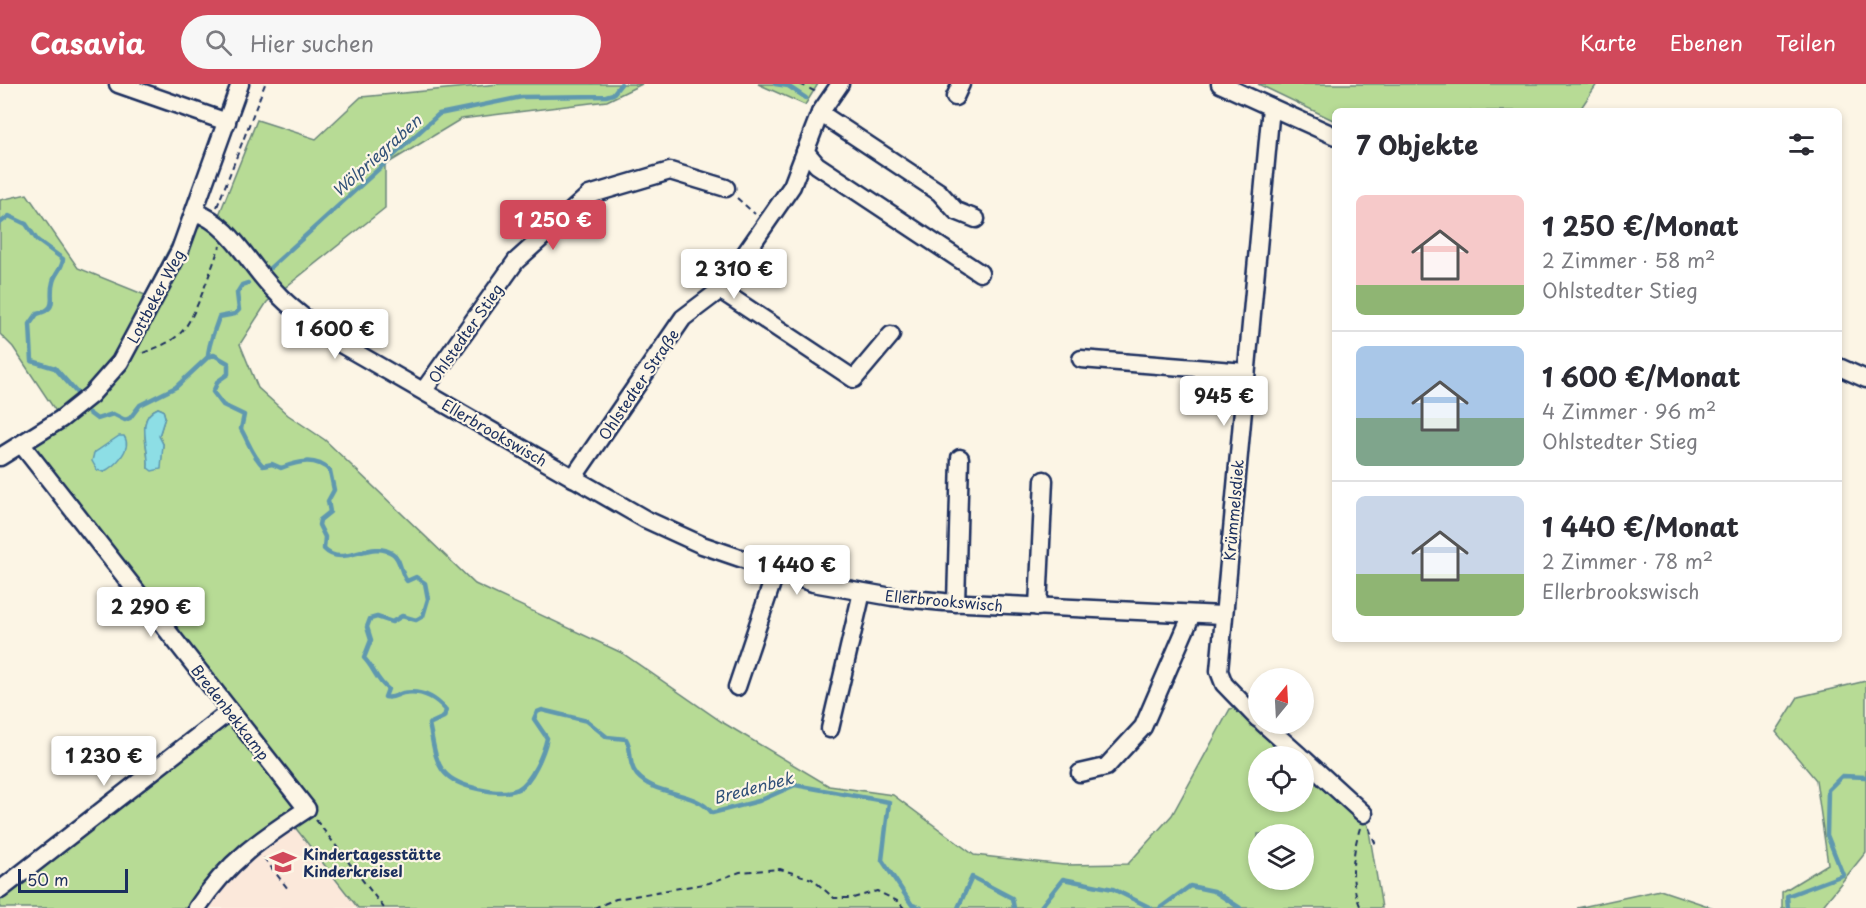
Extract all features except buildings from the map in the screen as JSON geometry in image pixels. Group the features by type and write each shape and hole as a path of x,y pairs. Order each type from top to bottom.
{"street":[{"path":"118,84 227,122"},
{"name":"Lottbeker Weg","path":"0,457 22,445 91,395 120,362 180,250 203,215 227,122 240,84"},
{"name":"Ohlstedter Straße","path":"573,478 683,318 720,290 792,186 820,113 840,84"},
{"path":"1220,84 1332,135"},
{"name":"Krümmelsdiek","path":"1248,709 1224,684 1218,670 1271,107"},
{"path":"820,113 939,192 956,211 976,219"},
{"path":"805,151 817,165 980,273"},
{"name":"Ohlstedter Stieg","path":"203,215 226,233 273,290 304,318 339,343 424,390 516,261 589,195 670,171 726,188"},
{"path":"720,290 854,379 891,335"},
{"path":"1081,359 1246,372"},
{"path":"1842,368 1866,380"},
{"name":"Ellerbrookswisch","path":"424,390 645,519 693,540 813,583 862,592 956,603 1223,615"},
{"name":"Bredenbekkamp","path":"22,445 307,808"},
{"path":"956,603 960,458"},
{"path":"1038,607 1044,480"},
{"path":"737,687 776,571"},
{"path":"830,729 862,592"},
{"path":"1080,773 1106,767 1143,728 1192,614"},
{"path":"0,890 230,711"},
{"path":"1275,734 1289,746"},
{"path":"1314,768 1364,814"},
{"path":"197,908 213,884 253,844 307,808"}],"path":[{"path":"203,215 265,84"},
{"path":"726,188 765,224"},
{"path":"120,362 167,344 184,329 226,233"},
{"path":"307,808 384,908"},
{"path":"1361,908 1352,869 1353,850 1364,814"},
{"path":"253,844 288,889"},
{"path":"594,908 616,899 709,883 740,872 780,869 812,879 834,898 854,898 877,891 897,901 904,908"}],"shaded area":[{"name":"Kindertagesstätte Kinderkreisel","path":"294,826 358,908 204,908 220,883 266,842"}],"green space":[{"path":"499,84 642,84 607,101 461,119 385,165 385,208 267,302 240,344 258,388 288,415 325,440 475,584 622,653 722,722 829,786 893,795 974,855 1064,865 1128,864 1172,815 1230,709 1240,707 1248,714 1248,734 1269,734 1282,746 1248,746 1248,812 1314,812 1314,774 1368,825 1382,908 358,908 294,826 268,843 233,872 204,908 0,908 0,893 230,711 22,445 61,419 13,347 0,334 0,200 27,194 78,268 145,295 185,218 213,230 257,120 316,139 361,97","holes":["158,408 163,410 165,417 159,436 163,444 161,464 148,468 145,426 151,413"]},
{"path":"758,84 818,84 805,105"},
{"path":"1258,84 1597,84 1581,108 1332,108 1332,120"},
{"path":"1866,681 1866,852 1821,908 1782,908 1782,892 1828,864 1816,780 1776,732 1798,697"},
{"path":"1660,890 1714,908 1577,908"}],"water":[{"path":"158,408 163,410 165,417 159,436 163,444 161,469 152,471 148,468 145,426 151,413"},
{"path":"119,436 124,436 126,441 121,457 103,472 97,470 92,461 94,453"}],"waterway":[{"name":"Wölpriegraben","path":"269,269 439,114 522,97 606,96 613,94 621,84"},
{"name":"Wölpriegraben","path":"775,84 788,86 806,98"},
{"name":"Bredenbek","path":"0,223 9,216 26,224 37,240 63,259 53,282 51,306 37,314 30,324 32,361 55,368 77,393"},
{"name":"Wölpriegraben","path":"208,357 210,342 219,317 235,314 239,310 237,293 242,285 248,283"},
{"name":"Bredenbek","path":"89,413 97,419 113,414 125,420 130,418 140,405 176,387 208,357 214,355 228,363 228,374 218,381 213,392 223,405 244,415 241,429 259,462 263,466 272,464 281,468 301,462 313,462 330,471 334,490 328,501 330,512 320,520 319,525 325,537 324,549 340,556 375,549 384,550 395,555 407,581 416,577 425,583 428,599 423,616 416,620 402,616 392,622 377,617 370,619 367,627 371,640 364,658 388,689 385,697 409,692 421,694 437,701 446,710 444,717 429,724 438,762 444,772 458,782 479,789 501,792 518,789 523,785 537,766 547,738 534,719 537,712 542,710 587,721 607,737 626,739 634,770 645,782 665,791 696,800 712,813 759,801 795,785 889,802 882,860 912,905 921,908"},
{"name":"Bredenbek","path":"1788,908 1787,896 1843,875 1827,835 1828,790 1842,776 1866,777"},
{"name":"Bredenbek","path":"958,908 972,877 1012,898 1014,908"},
{"name":"Bredenbek","path":"1040,908 1063,879 1113,889 1151,908"},
{"name":"Bredenbek","path":"1160,908 1190,886 1214,891 1240,908"}],"place":[{"name":"Kindertagesstätte Kinderkreisel","path":"283,862"}]}
